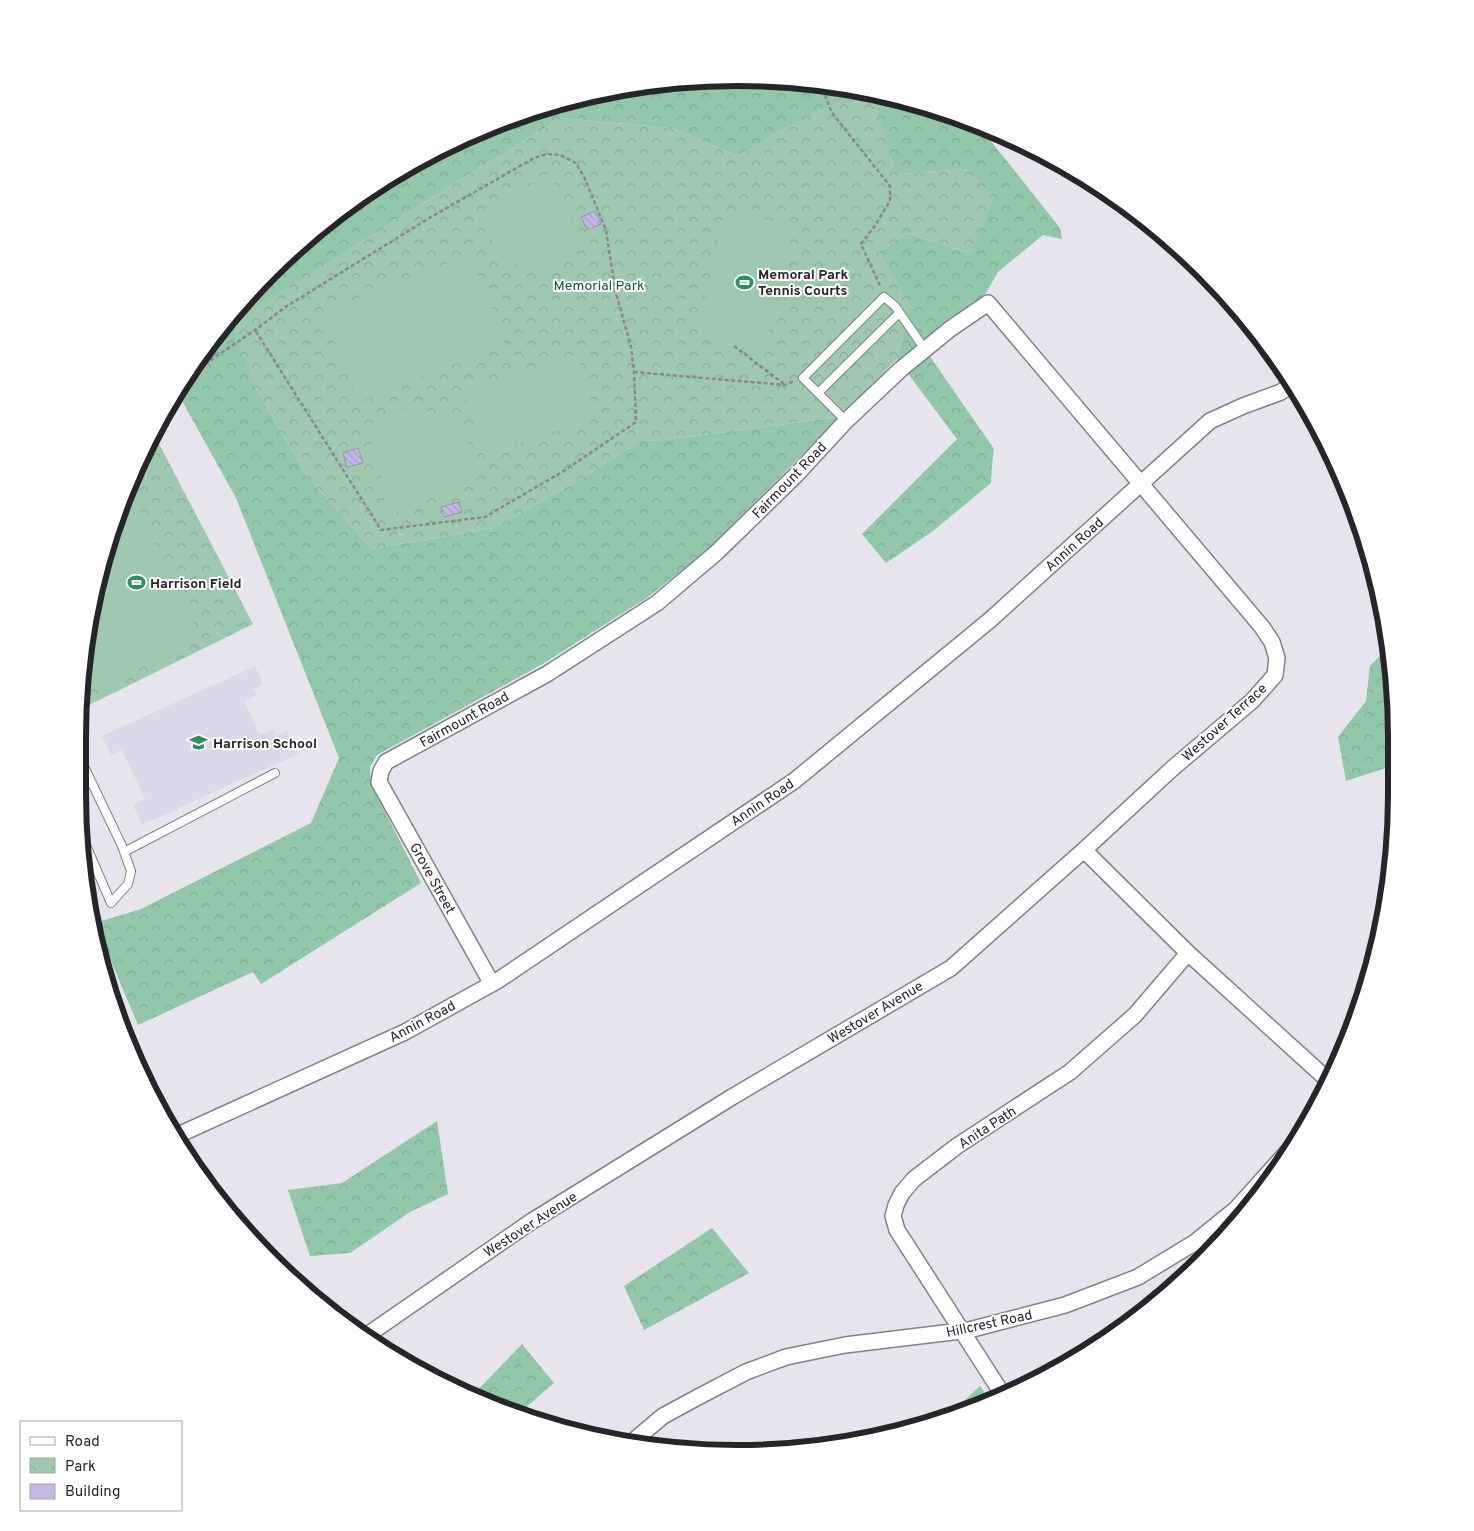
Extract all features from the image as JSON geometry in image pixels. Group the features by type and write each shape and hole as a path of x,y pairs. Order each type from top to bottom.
{"street":[{"name":"Fairmount Road","path":"381,771 386,762 547,674 657,603 716,553 798,474 846,421 901,370 950,329 988,302 1141,483"},
{"name":"Annin Road","path":"182,1133 405,1032 492,984 794,781 990,620 1210,421 1286,388"},
{"name":"Westover Terrace","path":"1084,850 1174,767 1252,700 1275,675 1277,658 1272,642 1141,483"},
{"name":"Grove Street","path":"381,771 379,782 492,984"},
{"path":"1084,850 1188,952 1324,1076"},
{"name":"Westover Avenue","path":"371,1332 532,1221 732,1097 951,968 1084,850"},
{"name":"Anita Path","path":"999,1389 897,1230 892,1216 902,1193 914,1179 957,1146 1070,1072 1135,1015 1188,952"},
{"name":"Hillcrest Road","path":"638,1437 663,1416 746,1372 786,1357 845,1345 962,1331 1065,1305 1138,1277 1194,1242 1236,1209 1252,1191"}],"lane":[{"path":"846,421 803,378 884,297 895,306 926,350"},
{"path":"818,393 899,313"},
{"path":"86,771 131,871 128,884 111,903 90,853"},
{"path":"124,852 275,773"}],"path":[{"path":"824,92 832,113 890,186 890,200 874,228 861,244 884,297"},
{"path":"203,365 287,306 440,212 534,158 547,154 560,155 576,163 585,179 606,230 616,289 631,347 636,422 562,472 485,517 381,530 255,330"},
{"path":"734,346 785,385"},
{"path":"634,372 785,385 803,378"}],"shaded area":[{"name":"Harrison School","path":"255,666 263,684 253,689 256,695 244,701 260,735 273,729 276,736 287,731 298,754 142,825 133,805 145,799 122,750 111,755 102,736"}],"green space":[{"path":"737,86 822,92 905,108 946,121 987,137 1060,228 1062,239 1043,235 998,272 985,295 947,321 927,352 994,449 991,483 933,531 886,563 862,534 957,439 897,359 910,306 879,252 907,233 971,254 967,169 897,174 790,125 738,156 671,128 561,118 240,318 277,277 308,248 375,196 412,173 449,153 528,121 569,108 652,92"},
{"name":"Memorial Park","path":"875,101 897,174 967,169 994,197 971,254 907,233 879,252 911,306 897,359 840,417 664,440 642,441 577,481 494,528 372,549 306,475 256,388 233,327 241,317 561,118 671,128 738,156 790,125 837,102"},
{"path":"550,173 583,242 578,251 554,267 527,270 496,252 483,213"},
{"name":"Memoral Park Tennis Courts","path":"725,210 792,226 763,353 696,338"},
{"path":"470,255 505,344 358,402 322,312"},
{"path":"233,326 256,388 306,475 372,549 494,528 577,481 641,441 664,440 840,417 706,551 648,597 541,665 377,755 370,767 371,784 421,883 261,984 253,972 138,1025 104,945 99,922 141,909 311,823 339,758 236,498 181,399 196,375"},
{"path":"576,354 597,418 484,455 463,392"},
{"path":"421,408 457,425 472,449 475,478 470,486 406,505 391,515 383,505 386,492 367,428 390,409"},
{"name":"Harrison Field","path":"157,441 253,624 87,706 92,652 108,569 136,488"},
{"name":"Harrison Field","path":"133,496 201,640 90,691 89,688 92,652 108,569"},
{"path":"1382,654 1386,694 1388,767 1346,781 1338,737 1366,701 1370,666"},
{"path":"437,1121 448,1194 410,1212 350,1253 310,1256 288,1190 342,1183"},
{"path":"712,1228 749,1273 644,1330 624,1286"},
{"path":"522,1344 554,1383 524,1409 477,1390"},
{"path":"980,1386 986,1395 986,1395 960,1405"}],"building":[{"path":"595,211 601,224 587,230 581,217"},
{"path":"358,448 363,463 347,467 343,453"},
{"path":"459,502 462,512 444,517 441,507"}],"place":[{"name":"Memoral Park Tennis Courts","path":"744,282"},
{"name":"Harrison Field","path":"136,583"},
{"name":"Harrison School","path":"199,743"}]}
